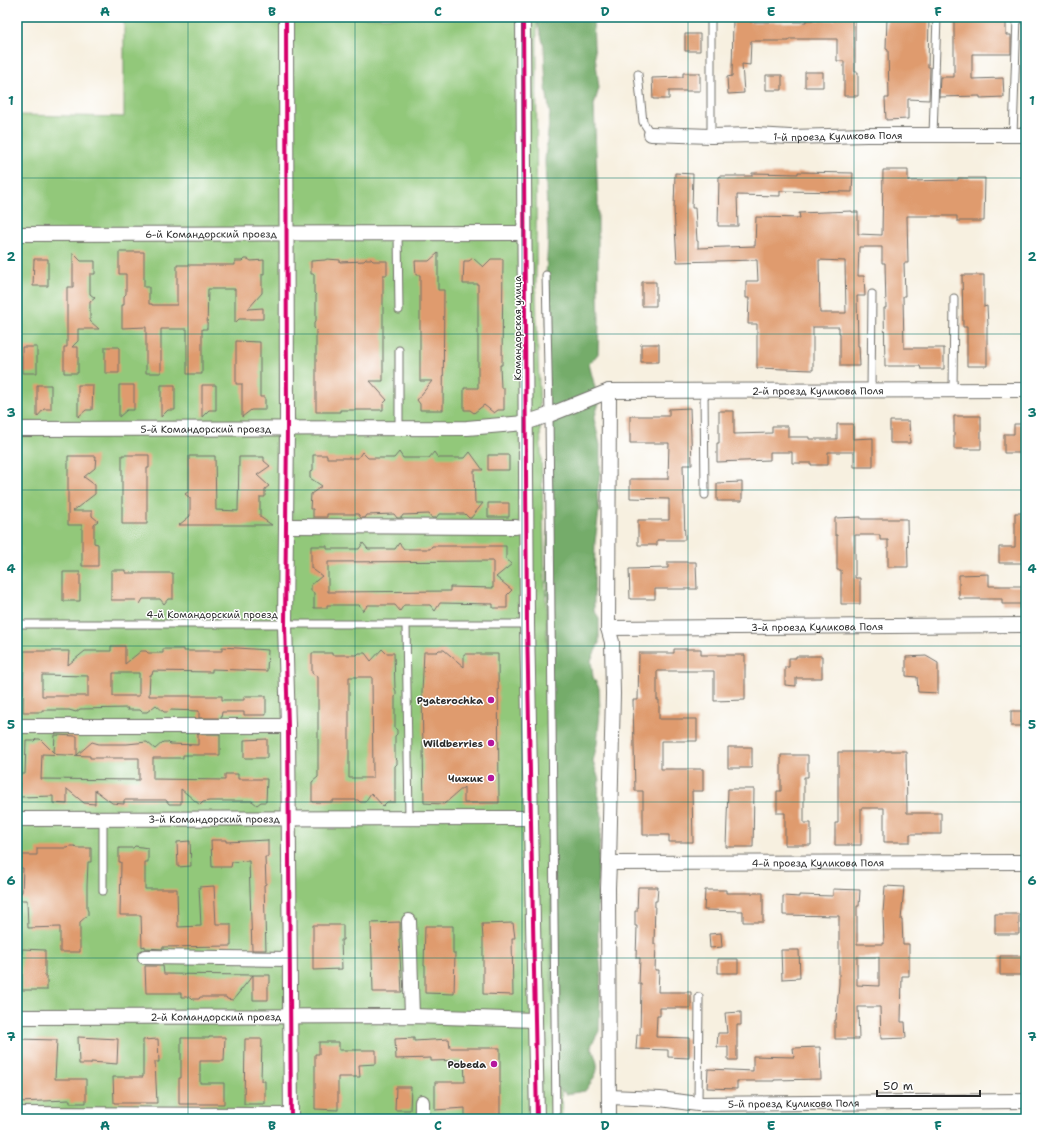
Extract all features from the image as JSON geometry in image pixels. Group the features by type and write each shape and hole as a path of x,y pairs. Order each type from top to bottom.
{"street":[{"path":"17,1114 291,1117 288,726 285,625 287,428 286,17"},
{"name":"Командорская улица","path":"523,17 527,624 537,1119"},
{"name":"1-й проезд Куликова Поля","path":"651,134 711,136 755,135 790,138 867,135 1020,135"},
{"name":"6-й Командорский проезд","path":"17,234 524,233"},
{"path":"609,390 608,628 612,642 613,694 608,888 610,1119"},
{"name":"5-й Командорский проезд","path":"17,429 467,428 525,423 549,415 609,390"},
{"name":"2-й проезд Куликова Поля","path":"609,390 1026,390"},
{"path":"286,526 516,527"},
{"name":"3-й проезд Куликова Поля","path":"608,628 1026,625"},
{"path":"17,726 288,726"},
{"name":"3-й Командорский проезд","path":"17,819 530,818"},
{"name":"4-й проезд Куликова Поля","path":"609,863 1026,862"},
{"path":"409,921 412,1016"},
{"path":"146,957 290,958"},
{"name":"2-й Командорский проезд","path":"17,1017 412,1016 535,1020"},
{"name":"5-й проезд Куликова Поля","path":"609,1097 698,1104 1026,1101"},
{"path":"422,1102 422,1119"}],"lane":[{"path":"711,17 711,136"},
{"path":"933,135 937,17"},
{"path":"1017,17 1020,135"},
{"path":"638,74 643,122 651,134"},
{"path":"398,233 398,310"},
{"path":"546,275 549,415 556,1119"},
{"path":"871,390 872,294"},
{"path":"953,390 954,298"},
{"path":"398,350 399,428"},
{"path":"704,391 705,495"},
{"name":"4-й Командорский проезд","path":"17,624 527,624"},
{"path":"406,625 409,819"},
{"path":"103,819 103,891"},
{"path":"698,1104 700,997"}],"green space":[{"path":"124,17 537,17 536,290 562,1119 17,1119 17,115 124,117"},
{"path":"540,17 593,17 594,46 599,88 594,105 598,201 598,354 589,364 599,403 594,419 600,445 600,475 597,494 599,511 595,542 594,591 594,610 599,618 599,643 591,660 593,677 599,688 600,712 597,744 593,761 599,780 598,798 602,816 598,866 598,940 601,972 599,1031 591,1046 597,1065 596,1074 585,1091 566,1094 557,1087 551,971 547,546 553,446 549,415 546,275 548,239 545,160 550,114 546,88 544,46 537,21"}],"building":[{"path":"733,17 750,17 750,22 806,22 806,20 835,20 835,17 855,17 855,72 858,72 858,96 844,96 844,61 837,61 837,39 751,41 750,65 742,64 744,93 728,94 727,77 732,76"},
{"path":"887,17 929,18 929,100 908,99 908,119 886,120 885,98 889,98 888,50 886,49"},
{"path":"954,17 1006,17 1006,35 1011,35 1011,54 972,54 972,79 1003,78 1004,97 939,97 940,77 954,77"},
{"path":"685,34 700,34 700,51 685,51"},
{"path":"805,72 823,72 823,87 805,87"},
{"path":"683,73 700,73 700,91 669,91 669,99 653,99 652,78 683,77"},
{"path":"766,75 782,75 782,90 766,90"},
{"path":"883,170 908,170 908,181 985,178 984,221 957,221 957,216 907,216 908,263 904,263 905,296 903,296 904,348 944,348 944,369 921,369 920,366 885,366 885,263 882,263 882,247 859,247 858,276 864,276 865,296 857,296 860,366 840,366 839,327 813,327 813,370 757,368 757,324 748,324 749,298 746,298 746,281 758,281 757,260 677,262 674,209 675,173 693,174 692,208 695,208 698,248 755,246 756,217 800,218 799,213 858,212 858,234 882,235","holes":["819,260 845,261 846,313 820,313"]},
{"path":"798,172 853,173 852,192 780,191 780,196 737,195 738,226 718,226 719,176 752,176 752,173 798,174"},
{"path":"119,252 144,252 144,287 149,287 149,304 152,305 177,305 177,265 235,265 235,261 242,261 244,259 251,261 264,260 262,293 248,309 263,308 263,319 239,319 235,323 235,289 208,289 207,329 202,329 202,374 187,374 187,329 161,329 161,373 146,373 146,327 122,328 122,305 124,305 124,296 126,294 126,274 119,274"},
{"path":"73,253 81,261 95,261 95,274 90,274 90,294 95,298 90,302 90,321 99,329 78,329 78,341 72,347 78,347 78,373 64,373 64,347 67,347 67,287 73,287"},
{"path":"438,253 438,290 444,290 443,410 420,410 420,404 417,400 432,381 420,381 420,275 416,275 415,261 429,261"},
{"path":"473,258 483,267 491,259 503,259 502,365 500,365 501,388 504,388 504,410 498,410 494,413 484,405 474,413 470,410 464,410 464,388 478,388 478,284 463,284 464,261 469,261"},
{"path":"34,259 48,259 48,286 33,286"},
{"path":"327,259 340,260 340,262 364,261 366,259 371,259 373,261 387,261 387,275 383,275 383,381 370,381 387,400 383,404 383,410 340,410 340,412 316,412 316,330 314,328 314,323 316,321 316,295 314,293 314,274 311,274 311,261"},
{"path":"962,275 984,275 984,307 987,306 988,325 987,366 967,366 967,327 963,327"},
{"path":"642,282 656,282 656,306 642,306"},
{"path":"236,341 260,342 260,397 265,397 265,410 251,410 242,417 242,384 236,384"},
{"path":"641,344 659,344 659,362 641,362"},
{"path":"22,347 37,347 37,373 22,373"},
{"path":"105,347 119,347 119,373 105,373"},
{"path":"37,385 51,385 51,409 44,409 37,417"},
{"path":"78,385 93,385 92,410 86,410 78,417"},
{"path":"119,385 134,385 134,410 127,410 119,417"},
{"path":"161,385 175,385 175,410 168,410 161,417"},
{"path":"202,385 216,385 216,410 209,410 202,417"},
{"path":"690,408 692,465 683,465 685,540 657,540 657,545 638,545 638,520 669,520 669,499 630,498 630,479 668,479 669,443 630,443 630,416 669,416 669,409"},
{"path":"719,411 734,411 734,434 772,433 772,426 788,426 788,437 837,439 837,424 853,424 853,439 873,438 873,467 854,467 854,452 828,452 828,465 792,463 792,452 770,452 770,460 717,462 717,443 719,443"},
{"path":"954,416 981,416 981,449 954,449"},
{"path":"890,421 909,421 910,443 890,443"},
{"path":"1014,424 1026,424 1026,453 1004,453 1004,434 1014,434"},
{"path":"362,452 368,458 394,458 399,452 403,458 429,458 434,452 438,458 465,458 470,452 483,470 474,470 475,503 483,503 471,518 465,514 439,514 436,518 432,518 429,514 403,515 401,518 397,518 394,514 367,515 365,518 361,518 358,514 327,514 327,517 313,517 313,509 310,509 311,494 322,486 310,478 310,472 313,470 313,455 327,455 327,458 358,458"},
{"path":"122,455 149,455 149,468 147,468 147,524 122,524"},
{"path":"488,455 509,455 509,470 488,470"},
{"path":"68,456 96,456 95,468 84,477 95,485 95,494 73,511 92,511 92,516 98,521 94,524 94,543 98,544 98,566 82,566 82,525 68,525"},
{"path":"189,456 215,456 216,510 238,511 239,457 264,457 264,461 270,466 257,475 269,486 265,489 265,497 260,497 260,517 272,525 179,525 190,516 190,498 185,494 189,491"},
{"path":"742,482 742,501 717,501 717,483"},
{"path":"488,503 509,503 509,517 488,517"},
{"path":"1015,513 1026,513 1026,563 999,563 999,547 1015,547"},
{"path":"861,517 861,519 907,519 908,567 888,567 888,540 880,540 880,535 855,535 855,578 860,578 860,604 841,604 841,570 837,570 837,535 835,535 835,518"},
{"path":"363,543 368,549 395,549 399,543 404,549 430,549 432,546 506,546 506,559 512,564 496,577 512,590 507,595 507,608 493,608 493,604 440,603 435,611 430,605 404,605 400,611 395,605 368,605 363,611 359,605 327,605 327,608 314,608 314,593 311,591 311,585 322,576 311,568 311,546 327,546 327,549 359,549","holes":["493,561 493,588 450,587 450,591 328,592 328,562"]},
{"path":"668,562 696,562 697,589 655,589 655,599 630,599 629,569 668,568"},
{"path":"111,570 126,570 126,573 173,573 173,599 168,599 164,604 160,599 143,599 140,604 136,600 111,600"},
{"path":"63,572 80,572 80,601 63,601"},
{"path":"989,574 989,586 1026,586 1026,604 1002,604 1002,599 959,599 959,575"},
{"path":"111,646 125,646 125,664 141,651 146,651 148,653 163,653 163,649 184,649 184,651 222,651 222,647 268,650 267,671 212,669 212,672 153,671 152,675 150,675 149,696 222,696 222,700 244,700 244,696 266,696 266,715 244,715 244,712 222,712 221,718 199,718 199,711 170,710 168,712 164,712 156,705 147,712 142,712 140,710 127,710 128,708 80,709 76,712 69,710 42,710 42,712 23,712 24,651 69,651 68,665 85,651 111,651","holes":["113,673 139,673 139,696 113,696","42,675 88,676 88,696 42,696"]},
{"path":"382,649 386,653 394,653 396,691 395,728 397,730 397,734 395,736 395,758 397,760 397,764 395,766 395,802 387,802 383,806 371,793 365,802 360,802 358,800 333,800 333,802 312,802 312,782 318,777 318,677 312,673 312,653 357,655 359,653 365,653 371,661","holes":["349,677 372,677 373,778 349,778"]},
{"path":"674,649 701,649 701,655 745,655 745,700 714,701 714,671 657,671 657,700 659,700 659,719 697,719 697,741 661,741 661,769 703,769 703,791 692,791 693,842 669,842 669,835 643,835 643,791 635,791 633,700 638,700 639,653 674,653"},
{"path":"439,650 444,650 464,667 464,654 498,654 499,803 464,803 464,787 444,804 424,803 422,692 424,652 437,652"},
{"path":"796,656 822,656 822,678 796,678 796,686 785,685 785,667 789,667 789,658 796,658"},
{"path":"926,656 938,663 938,693 918,692 917,677 906,676 906,657"},
{"path":"1011,711 1026,711 1026,726 1011,726"},
{"path":"198,734 220,734 220,755 183,755 183,758 153,758 153,779 225,780 225,774 238,774 238,779 267,779 266,802 261,802 257,805 252,801 209,801 203,802 200,805 181,789 181,804 169,804 166,800 124,800 124,804 112,803 95,790 95,804 84,803 67,789 67,804 53,803 53,796 20,797 19,774 25,774 26,741 40,739 54,753 55,735 77,736 77,755 92,742 99,744 127,744 147,742 155,749 163,742 168,742 170,744 198,745","holes":["42,754 90,756 90,758 139,758 139,780 41,779"]},
{"path":"267,739 267,758 244,758 244,740"},
{"path":"728,747 752,747 752,768 728,768"},
{"path":"906,751 907,813 941,813 941,834 910,834 910,842 884,842 884,808 861,808 861,845 835,845 835,823 838,823 838,752"},
{"path":"781,755 808,755 808,777 804,777 804,823 811,823 811,845 785,845 785,813 777,813 777,791 781,791"},
{"path":"728,789 754,789 753,847 726,847"},
{"path":"211,840 226,840 226,842 268,840 268,857 265,857 266,884 264,885 266,950 252,950 249,861 232,862 231,867 212,867"},
{"path":"190,841 191,866 178,867 177,842"},
{"path":"70,846 75,846 77,848 91,848 91,862 88,862 88,915 80,922 80,952 60,952 60,927 28,928 27,900 17,900 17,896 22,892 23,868 17,868 17,863 22,859 22,855 37,855 37,848 68,848"},
{"path":"135,846 148,848 148,862 145,862 145,889 177,889 178,927 201,926 199,887 214,886 216,924 231,924 231,946 163,947 163,949 145,948 145,946 142,947 141,915 120,915 121,862 119,862 119,848 133,848"},
{"path":"885,886 904,887 901,920 903,944 909,944 909,976 902,976 901,1022 905,1022 906,1038 881,1039 880,1007 858,1007 859,1039 835,1039 835,1020 839,984 839,916 783,915 783,896 833,896 833,889 860,890 859,906 857,906 857,944 884,944 883,913","holes":["857,957 879,957 879,986 857,985"]},
{"path":"638,887 658,887 657,901 655,901 654,944 656,944 655,970 659,970 658,992 691,992 691,1008 660,1008 660,1016 657,1016 656,1037 689,1038 689,1058 668,1057 668,1050 636,1049 637,1035 640,1035 641,984 639,984 640,958 636,958 637,926 635,926"},
{"path":"705,890 726,890 726,893 763,893 763,922 743,922 743,911 704,910"},
{"path":"995,914 1019,914 1019,934 995,934"},
{"path":"400,922 399,939 402,992 373,992 371,923"},
{"path":"513,923 515,938 512,938 513,995 483,994 482,924"},
{"path":"313,925 343,925 343,940 341,940 342,969 313,970"},
{"path":"425,926 453,926 453,953 455,953 454,994 425,993"},
{"path":"721,933 722,947 710,948 709,934"},
{"path":"22,949 45,950 45,977 47,977 47,990 22,990"},
{"path":"781,950 799,950 800,978 782,979"},
{"path":"1000,956 1025,956 1025,975 1000,975"},
{"path":"718,959 738,959 738,973 718,973"},
{"path":"145,966 163,966 164,974 253,975 233,1000 227,999 226,997 200,997 199,999 193,999 191,997 181,997 181,993 146,993"},
{"path":"253,975 270,975 270,983 268,984 268,1000 253,1000"},
{"path":"741,1012 741,1025 737,1025 737,1060 728,1060 728,1047 717,1047 718,1033 727,1033 725,1013"},
{"path":"78,1037 118,1039 117,1064 91,1062 91,1064 79,1064"},
{"path":"225,1037 224,1061 200,1061 200,1083 224,1083 224,1104 179,1104 179,1078 181,1078 181,1038"},
{"path":"414,1038 414,1041 449,1039 450,1048 500,1048 500,1119 465,1119 465,1108 435,1110 435,1082 465,1082 464,1060 431,1061 431,1058 396,1059 395,1039"},
{"path":"17,1039 57,1040 55,1079 86,1079 86,1103 70,1103 70,1100 17,1102"},
{"path":"158,1039 159,1062 155,1062 157,1103 114,1103 113,1077 143,1077 143,1040"},
{"path":"245,1039 262,1039 261,1081 265,1081 265,1104 244,1104"},
{"path":"319,1042 339,1042 339,1050 376,1050 376,1064 359,1065 360,1077 338,1077 338,1110 315,1109 315,1054 319,1054"},
{"path":"820,1047 821,1079 737,1081 737,1089 707,1088 708,1069 753,1071 753,1056 794,1057 793,1048"},
{"path":"396,1087 411,1087 410,1110 395,1110"}],"cycle path":[{"path":"286,17 287,428 285,625 288,726 291,1119"},
{"path":"523,17 527,624 537,1119"}],"place":[{"name":"Pyaterochka","path":"491,700"},
{"name":"Wildberries","path":"491,743"},
{"name":"Чижик","path":"491,778"},
{"name":"Pobeda","path":"494,1064"}]}
